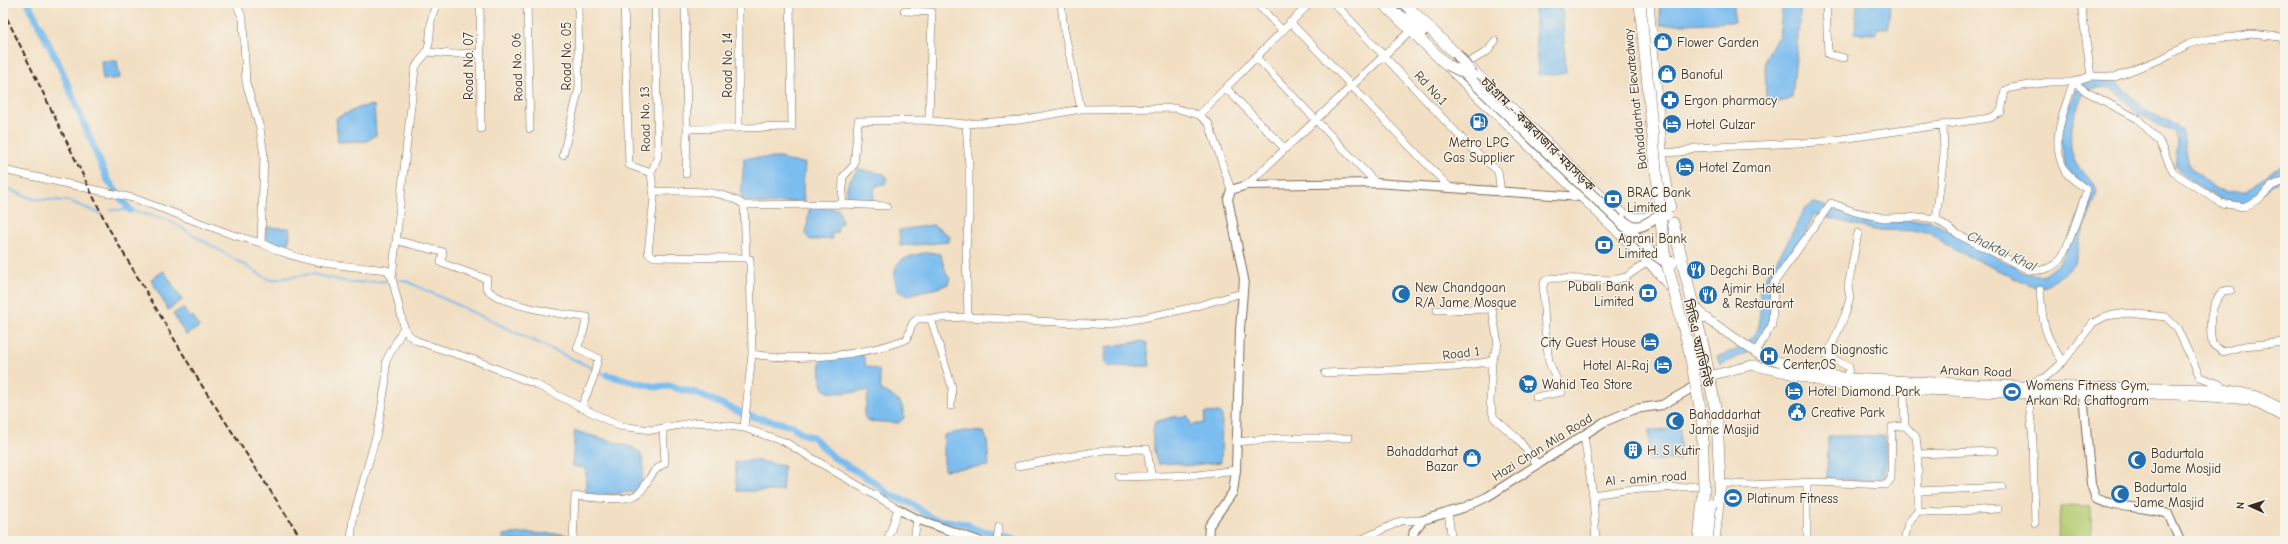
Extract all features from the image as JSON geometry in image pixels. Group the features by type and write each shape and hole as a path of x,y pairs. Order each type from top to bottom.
{"highway":[{"path":"1403,3 1456,53 1600,197 1627,218 1645,219 1664,215"},
{"name":"সিডিএ অ্যাভিনিউ","path":"1640,3 1658,153 1671,287 1694,385 1700,425 1701,486 1695,541"},
{"name":"Bahaddarhat Elevatedway","path":"1640,3 1669,262 1689,349 1702,418 1704,489 1699,541"},
{"name":"সিডিএ অ্যাভিনিউ","path":"1647,3 1658,153"},
{"name":"Bahaddarhat Elevatedway","path":"1647,3 1664,215"},
{"name":"চট্টগ্রাম - কক্সবাজার মহাসড়ক","path":"1385,5 1582,197 1649,260 1671,287"},
{"name":"সিডিএ অ্যাভিনিউ","path":"1664,215 1690,294 1717,417 1720,483 1714,541"},
{"name":"Bahaddarhat Elevatedway","path":"1669,262 1702,377 1708,413 1712,474 1707,541"}],"main road":[{"path":"1385,5 1423,31 1403,3"},
{"path":"1456,53 1467,69 1623,222 1640,227 1649,225 1664,215"},
{"path":"1448,65 1464,73 1620,224 1669,262"},
{"name":"Arakan Road","path":"1690,294 1694,304 1704,317 1755,353 1813,372 1847,378 2020,386 2224,389 2257,396 2285,410"},
{"name":"Arakan Road","path":"1694,385 1709,376 1752,365 1845,387 2028,394 2176,395 2250,400 2285,418"}],"street":[{"path":"236,3 243,19 246,83 260,128 264,156 261,242"},
{"path":"392,278 398,240 416,63 426,52 432,12 438,3"},
{"name":"Road No. 07","path":"480,3 481,129"},
{"name":"Road No. 06","path":"527,3 530,129"},
{"name":"Road No. 05","path":"563,155 579,88 578,3"},
{"path":"624,3 629,165 651,173"},
{"name":"Road No. 13","path":"655,3 658,156 651,173 653,191 648,246 650,256 746,258"},
{"path":"685,3 687,129 686,174"},
{"name":"Road No. 14","path":"739,3 739,128"},
{"path":"687,129 792,127 790,3"},
{"path":"1061,3 1064,29 1081,109"},
{"path":"1256,3 1282,30"},
{"path":"1199,115 1310,3"},
{"name":"Rd No.1","path":"1334,3 1470,147 1498,172 1501,193"},
{"path":"1826,3 1828,54 1844,58"},
{"path":"2081,3 2091,76"},
{"path":"904,11 932,12 929,120"},
{"path":"1290,22 1448,187"},
{"path":"1247,185 1411,30"},
{"path":"1658,153 1681,152 1694,148 1820,142 1990,118 2001,112 2005,91 2010,88 2050,82 2074,83 2091,76 2115,77 2161,59 2189,44 2208,39 2235,37 2250,34 2281,37 2285,45"},
{"path":"1466,64 1488,51 1495,41"},
{"path":"426,52 452,54 481,53"},
{"path":"1256,57 1376,183"},
{"path":"2074,83 2087,92 2138,119 2159,141 2173,172 2221,203 2244,207 2258,200 2272,186 2285,180"},
{"path":"1755,353 1772,325 1774,284 1796,255 1816,222 1831,203 1855,212 1884,218 1921,217 1936,219 1959,235 2029,270 2038,272 2047,269 2061,259 2087,190 2064,170 2056,141 2059,121 2074,83"},
{"path":"1226,88 1285,149"},
{"path":"842,204 843,177 854,165 858,121 929,120 966,124 1020,120 1081,109 1175,108 1199,115 1209,124 1231,190 1228,199 1244,279 1242,293 1236,470 1233,492 1209,526 1208,541"},
{"path":"966,124 969,167 969,215 966,249 968,317"},
{"path":"1936,219 1944,154 1943,125"},
{"path":"3,170 133,198 233,235 261,242 278,251 323,264 387,270 392,278 404,326 408,334 426,344 472,359 535,384 620,426 634,429 663,429 696,422 744,428 786,442 917,519 979,541"},
{"path":"1231,190 1247,185 1376,183 1448,187 1501,193 1582,197"},
{"path":"653,191 718,195 734,198 744,205 842,204 887,206"},
{"path":"744,205 746,258 750,261 752,354 744,428"},
{"path":"1847,378 1849,368 1827,356 1845,315 1850,298 1848,287 1858,233"},
{"path":"398,240 443,252 441,263 488,279 486,287 488,292 510,302 559,315 587,317 583,334 577,348 598,358 593,379 581,408"},
{"path":"1536,397 1562,392 1549,362 1545,329 1543,286 1545,281 1551,278 1614,280 1626,277 1649,260"},
{"path":"2040,290 2043,326 2053,348 2063,362"},
{"path":"2231,290 2223,291 2216,299 2209,322 2212,344 2222,352 2244,346 2285,342"},
{"path":"752,354 786,358 817,356 871,349 907,339 914,321 932,319 968,317 1110,325 1183,309 1242,293"},
{"name":"Road 1","path":"1325,374 1456,367 1492,361 1498,344 1492,309 1437,310"},
{"path":"2020,386 2046,377 2063,362 2093,323 2106,316 2128,313 2166,317 2177,328 2200,377 2218,384 2224,389"},
{"path":"932,319 952,387 952,406"},
{"path":"351,541 353,518 378,430 386,380 386,361 404,326"},
{"path":"1492,361 1490,403 1494,418 1518,439 1537,464"},
{"name":"Hazi Chan Mia Road","path":"1423,520 1487,497 1604,422 1635,409 1662,405 1694,385"},
{"path":"1904,390 1905,426 1916,436 1918,454 1918,511 1908,523 1904,541"},
{"path":"2028,394 2033,441 2034,523"},
{"path":"2083,394 2091,484 2096,499 2106,504 2131,509 2157,510 2168,514 2180,541"},
{"path":"1720,483 1749,485 1807,483 1886,485 1891,479 1892,427 1905,426"},
{"path":"573,541 575,496 612,499 636,496 641,491 649,476 665,463 663,429"},
{"path":"1584,435 1593,495 1596,541"},
{"path":"1236,442 1280,438 1349,438"},
{"path":"1018,466 1105,450 1147,449 1151,476"},
{"path":"1918,454 1995,451"},
{"path":"1120,477 1197,475 1236,470"},
{"path":"1806,541 1807,483"},
{"name":"Al - amin road","path":"1593,495 1625,490 1701,486"},
{"path":"1918,491 2002,487"},
{"path":"887,541 898,509"},
{"path":"1918,511 1943,512 1998,509"},
{"path":"1448,512 1452,541"},
{"path":"914,541 917,519"},
{"path":"1358,541 1401,521 1423,520"},
{"path":"1412,541 1414,531 1423,520"},
{"path":"996,541 999,526"}],"green space":[{"path":"2060,506 2091,507 2091,541 2058,541"}],"water":[{"path":"1659,3 1734,3 1734,22 1661,25"},
{"path":"1783,3 1801,3 1792,98 1779,102 1766,99 1765,59 1776,39 1779,38"},
{"path":"1890,3 1888,28 1877,28 1876,34 1855,33 1857,4"},
{"path":"1562,7 1566,73 1538,75 1534,9"},
{"path":"101,61 117,61 120,78 103,80"},
{"path":"2097,78 2115,80 2144,110 2169,121 2182,130 2189,166 2216,189 2227,192 2247,191 2271,172 2285,165 2285,177 2274,183 2258,197 2248,202 2237,203 2225,201 2192,182 2175,167 2178,141 2174,133 2135,112 2116,91 2109,87 2086,89 2074,118 2071,149 2079,168 2095,185 2097,194 2080,240 2075,264 2070,269 2042,288 2033,287 1949,247 1929,231 1874,230 1814,214 1801,243 1775,276 1771,321 1757,344 1744,354 1720,365 1717,357 1739,348 1752,337 1758,329 1760,321 1760,287 1787,243 1804,210 1814,203 1883,221 1929,220 2025,273 2038,275 2044,274 2061,261 2087,192 2066,169 2059,132 2073,95 2079,84"},
{"path":"374,105 376,135 367,141 338,142 336,118 361,107"},
{"path":"744,158 782,158 786,161 805,163 803,187 804,201 762,204 741,200"},
{"path":"858,169 884,174 887,179 884,185 875,186 873,202 851,202 848,197 848,185"},
{"path":"816,206 839,209 842,223 838,226 837,233 831,234 832,239 810,240 806,235 809,210"},
{"path":"933,225 950,236 949,242 900,246 899,230"},
{"path":"266,227 289,228 290,237 287,247 266,240"},
{"path":"929,252 940,254 947,275 950,278 948,284 908,296 898,291 895,281 896,267 905,259"},
{"path":"164,271 182,300 168,310 151,279"},
{"path":"183,308 190,318 193,316 199,327 186,335 173,314"},
{"path":"1143,341 1147,343 1150,366 1108,367 1105,360 1106,347"},
{"path":"863,354 866,366 879,370 881,390 891,395 902,405 904,418 899,423 867,421 864,415 869,390 839,393 828,392 823,387 820,362 824,357"},
{"path":"1219,412 1222,416 1221,462 1184,466 1179,463 1158,464 1153,443 1155,422 1172,417 1188,416 1191,425 1204,423 1205,413"},
{"path":"1680,429 1680,459 1649,461 1649,430"},
{"path":"575,431 632,447 641,454 644,468 641,485 634,492 594,495 586,493 586,468 572,466"},
{"path":"964,431 984,432 987,440 989,466 944,470 944,435"},
{"path":"1828,436 1885,436 1885,481 1827,479"},
{"path":"753,460 784,466 782,491 737,491 735,462"},
{"path":"522,533 563,534 568,535 568,541 503,541 503,535"}],"waterway":[{"path":"28,3 61,69 107,179 130,210"},
{"path":"3,187 33,199 69,201 101,214"},
{"path":"111,210 130,210 168,220 270,280 312,274 352,283 388,281"},
{"path":"399,280 404,280 594,369"},
{"path":"598,371 607,375"},
{"path":"607,375 655,387 668,386 696,393 749,416 793,426 801,433 813,437 833,457 871,480 888,494 912,504 933,519 966,524 974,529 1002,535 1016,541"}],"railway":[{"path":"3,10 108,227 199,381 303,541"}],"place":[{"name":"Flower Garden","path":"1663,42"},
{"name":"Banoful","path":"1667,74"},
{"name":"Ergon pharmacy","path":"1670,100"},
{"name":"Metro LPG Gas Supplier","path":"1479,122"},
{"name":"Hotel Gulzar","path":"1672,124"},
{"name":"Hotel Zaman","path":"1685,167"},
{"name":"BRAC Bank Limited","path":"1613,199"},
{"name":"Agrani Bank Limited","path":"1604,245"},
{"name":"Degchi Bari","path":"1696,270"},
{"name":"Pubali Bank Limited","path":"1648,293"},
{"name":"New Chandgoan R/A Jame Mosque","path":"1401,294"},
{"name":"Ajmir Hotel & Restaurant","path":"1708,295"},
{"name":"City Guest House","path":"1650,342"},
{"name":"Modern Diagnostic Center,OS","path":"1769,356"},
{"name":"Hotel Al-Raj","path":"1663,365"},
{"name":"Wahid Tea Store","path":"1528,384"},
{"name":"Hotel Diamond Park","path":"1794,391"},
{"name":"Womens Fitness Gym, Arkan Rd, Chattogram","path":"2012,392"},
{"name":"Creative Park","path":"1797,412"},
{"name":"Bahaddarhat Jame Masjid","path":"1675,421"},
{"name":"H. S Kutir","path":"1633,450"},
{"name":"Bahaddarhat Bazar","path":"1472,458"},
{"name":"Badurtala Jame Mosjid","path":"2137,460"},
{"name":"Badurtala Jame Masjid","path":"2120,494"},
{"name":"Platinum Fitness","path":"1733,498"}],"water label":[{"name":"Chaktai Khal","path":"2002,251"}]}
